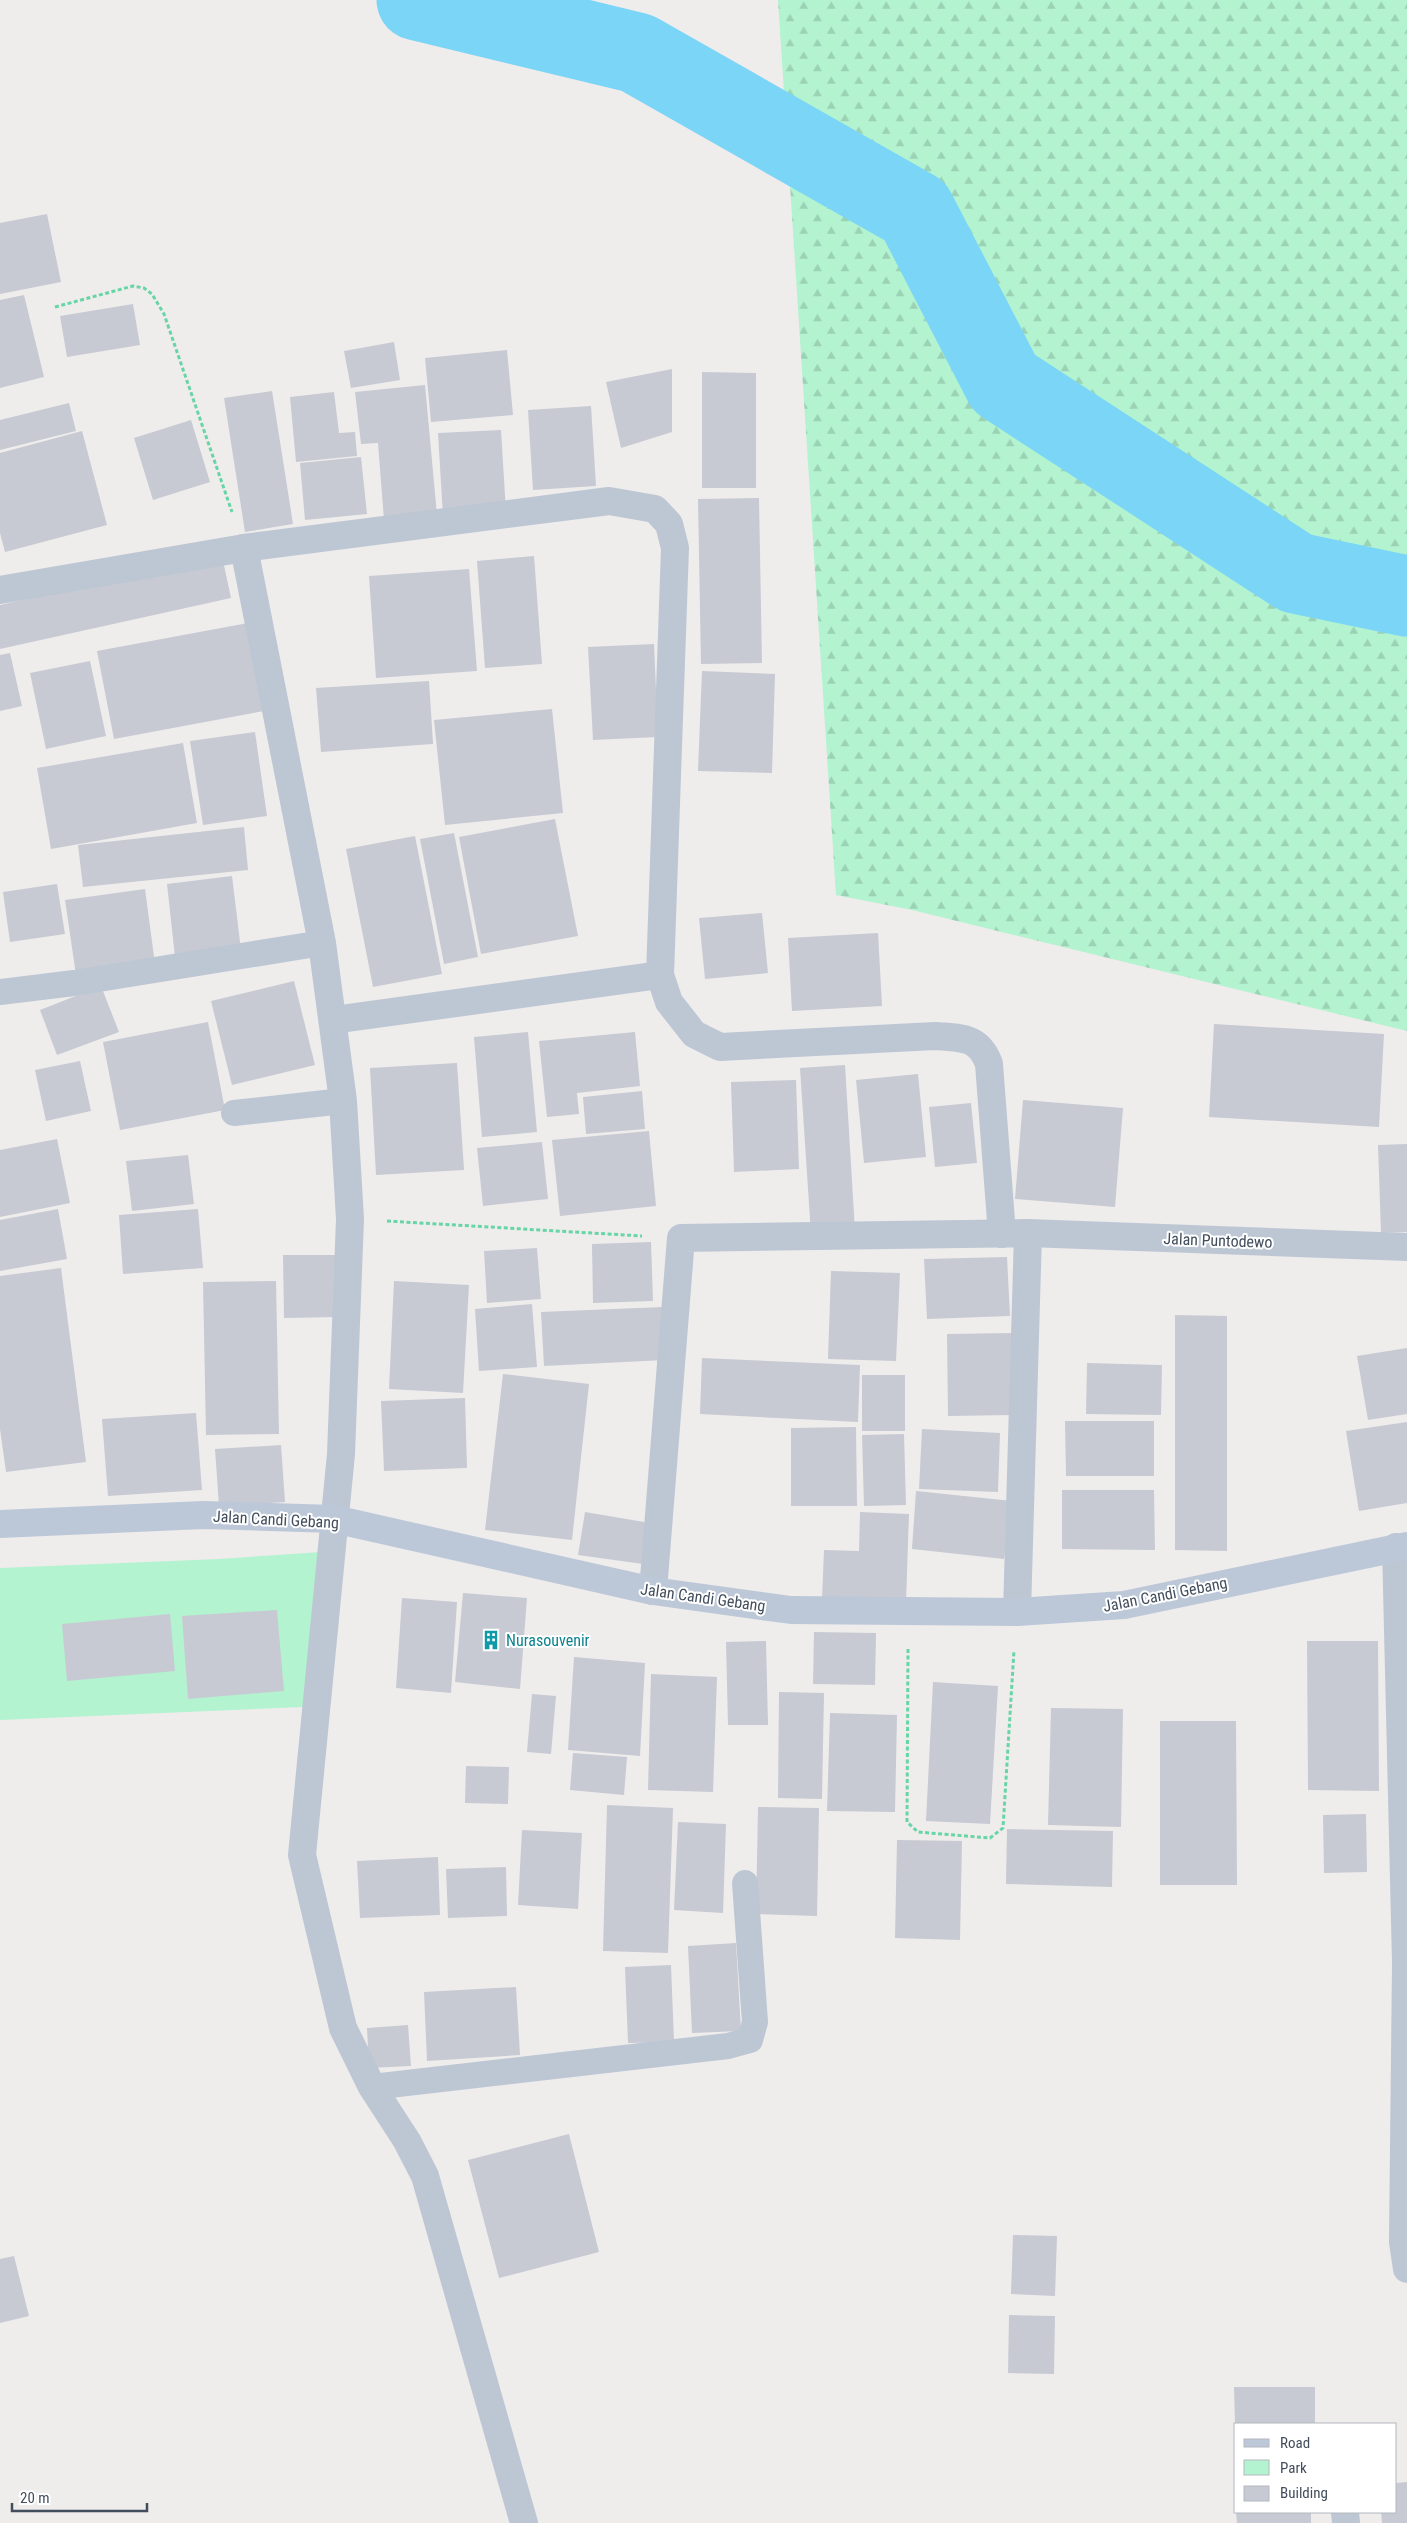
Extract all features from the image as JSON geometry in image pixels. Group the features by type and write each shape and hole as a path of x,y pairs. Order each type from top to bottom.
{"main road":[{"name":"Jalan Candi Gebang","path":"0,1524 203,1515 334,1519 653,1591 791,1610 1017,1612 1124,1605 1402,1546"}],"street":[{"path":"0,590 244,548 609,502 655,509 669,524 675,548 660,975 669,1002 694,1034 720,1046 935,1036 963,1038 976,1043 984,1052 989,1064 1015,1234 1017,1612"},
{"path":"244,548 322,943 343,1101 350,1219 341,1454 302,1855 343,2028 372,2087 407,2141 425,2176 524,2523"},
{"path":"333,1020 660,975"},
{"name":"Jalan Puntodewo","path":"680,1238 1015,1234 1407,1247"},
{"path":"653,1591 680,1238"},
{"path":"1402,1546 1406,1963 1402,2242 1407,2269"}],"lane":[{"path":"0,992 74,983 322,943"},
{"path":"234,1113 343,1101"},
{"path":"372,2087 728,2046 750,2040 755,2022 745,1883"}],"path":[{"path":"55,307 133,286 144,288 152,294 164,314 178,348 244,548"},
{"path":"350,1219 680,1238"},
{"path":"908,1611 908,1822 918,1832 990,1838 1003,1828 1017,1612"}],"green space":[{"path":"778,0 1407,0 1407,1031 912,910 836,895"},
{"path":"322,1552 326,1706 0,1720 0,1568 219,1559"}],"building":[{"path":"47,214 61,282 0,294 0,223"},
{"path":"24,295 44,377 0,388 0,300"},
{"path":"133,304 140,345 67,357 60,316"},
{"path":"394,342 400,380 351,388 344,351"},
{"path":"507,350 513,415 431,422 425,358"},
{"path":"672,369 672,432 621,448 606,382"},
{"path":"702,372 756,373 756,488 702,488"},
{"path":"425,385 437,515 384,520 378,443 361,444 355,392"},
{"path":"272,391 293,524 245,532 224,398"},
{"path":"334,392 339,433 355,432 357,456 296,462 290,397"},
{"path":"69,403 76,431 0,450 0,420"},
{"path":"591,406 596,486 533,490 528,410"},
{"path":"191,420 210,482 153,500 134,438"},
{"path":"501,430 506,512 443,516 438,433"},
{"path":"82,431 107,525 5,552 0,533 0,453"},
{"path":"361,457 367,514 305,520 300,463"},
{"path":"759,498 762,663 701,664 698,499"},
{"path":"222,556 231,598 0,649 0,605"},
{"path":"534,556 542,664 485,668 477,561"},
{"path":"469,569 477,671 376,678 369,576"},
{"path":"248,623 264,711 114,739 97,651"},
{"path":"654,644 658,737 593,740 588,647"},
{"path":"10,653 22,706 0,711 0,655"},
{"path":"90,661 106,736 46,749 30,673"},
{"path":"702,671 775,674 772,773 698,771"},
{"path":"429,681 433,744 321,752 316,688"},
{"path":"552,709 563,813 445,825 434,720"},
{"path":"255,732 267,816 203,825 190,741"},
{"path":"183,743 197,823 51,849 37,768"},
{"path":"555,819 578,936 481,954 459,837"},
{"path":"244,827 248,870 83,887 78,845"},
{"path":"454,833 478,957 444,964 420,839"},
{"path":"415,836 442,974 373,987 346,849"},
{"path":"232,876 241,950 175,957 167,884"},
{"path":"57,884 65,934 10,942 3,892"},
{"path":"145,889 155,964 76,975 65,900"},
{"path":"762,913 768,973 705,979 699,918"},
{"path":"878,933 882,1006 792,1011 788,938"},
{"path":"294,981 315,1065 232,1085 211,1001"},
{"path":"101,986 119,1032 57,1055 40,1010"},
{"path":"208,1022 225,1110 120,1130 103,1042"},
{"path":"1214,1024 1384,1034 1379,1127 1209,1117"},
{"path":"528,1032 537,1132 482,1137 474,1037"},
{"path":"635,1032 640,1086 577,1093 579,1114 547,1117 539,1041"},
{"path":"80,1061 91,1111 46,1121 35,1070"},
{"path":"457,1063 464,1170 376,1175 370,1068"},
{"path":"845,1065 855,1231 811,1234 800,1068"},
{"path":"918,1074 926,1157 864,1163 856,1080"},
{"path":"796,1080 799,1169 734,1172 731,1082"},
{"path":"642,1091 645,1129 586,1134 583,1097"},
{"path":"1023,1100 1123,1108 1115,1207 1015,1199"},
{"path":"971,1103 977,1163 935,1167 929,1107"},
{"path":"649,1131 656,1206 560,1216 552,1140"},
{"path":"57,1139 70,1203 0,1217 0,1150"},
{"path":"542,1142 548,1199 483,1206 477,1148"},
{"path":"1407,1144 1407,1232 1381,1233 1378,1145"},
{"path":"188,1155 194,1204 132,1211 126,1161"},
{"path":"58,1209 67,1259 0,1271 0,1220"},
{"path":"198,1209 203,1268 123,1274 119,1215"},
{"path":"651,1242 653,1301 593,1303 592,1244"},
{"path":"537,1248 541,1299 487,1303 484,1251"},
{"path":"283,1255 340,1255 340,1317 284,1318"},
{"path":"1007,1257 1010,1316 927,1319 924,1259"},
{"path":"61,1268 86,1462 6,1472 0,1429 0,1276"},
{"path":"831,1271 900,1273 896,1361 828,1359"},
{"path":"276,1281 279,1434 206,1435 203,1282"},
{"path":"394,1281 469,1285 463,1393 389,1389"},
{"path":"532,1304 537,1367 479,1371 475,1309"},
{"path":"662,1307 665,1360 544,1366 541,1312"},
{"path":"1175,1315 1227,1316 1227,1551 1175,1550"},
{"path":"1014,1333 1014,1415 948,1416 947,1334"},
{"path":"1407,1348 1407,1414 1368,1420 1357,1356"},
{"path":"702,1358 860,1365 858,1422 700,1414"},
{"path":"1087,1363 1162,1365 1161,1415 1086,1414"},
{"path":"503,1374 589,1384 572,1540 485,1530"},
{"path":"862,1375 905,1375 905,1431 862,1431"},
{"path":"465,1398 467,1468 384,1471 381,1401"},
{"path":"196,1413 202,1490 108,1496 102,1419"},
{"path":"1065,1421 1154,1421 1154,1476 1066,1476"},
{"path":"1407,1422 1407,1503 1359,1511 1346,1431"},
{"path":"856,1427 857,1506 791,1506 791,1428"},
{"path":"922,1429 1000,1433 998,1492 919,1489"},
{"path":"904,1434 906,1505 864,1506 862,1435"},
{"path":"281,1445 285,1502 219,1506 215,1449"},
{"path":"1062,1490 1154,1490 1155,1550 1062,1549"},
{"path":"916,1491 1012,1501 1004,1559 912,1549"},
{"path":"585,1512 650,1523 650,1565 578,1555"},
{"path":"860,1512 909,1514 906,1602 822,1599 824,1550 859,1551"},
{"name":"Nurasouvenir","path":"463,1593 527,1598 520,1689 455,1682"},
{"path":"402,1598 457,1602 451,1693 396,1688"},
{"path":"277,1610 284,1691 188,1699 182,1616"},
{"path":"170,1614 175,1671 67,1681 62,1624"},
{"path":"814,1632 876,1633 875,1685 813,1684"},
{"path":"766,1641 768,1725 728,1725 726,1642"},
{"path":"1307,1641 1378,1641 1379,1791 1308,1790"},
{"path":"574,1657 645,1663 640,1756 568,1750"},
{"path":"651,1674 717,1677 713,1792 648,1790"},
{"path":"933,1682 998,1686 990,1824 926,1821"},
{"path":"779,1692 824,1693 822,1799 778,1798"},
{"path":"532,1694 556,1696 551,1754 527,1752"},
{"path":"1051,1708 1123,1709 1121,1827 1048,1825"},
{"path":"830,1713 897,1715 895,1812 827,1811"},
{"path":"1160,1721 1236,1721 1237,1885 1160,1885"},
{"path":"573,1753 627,1757 624,1795 570,1790"},
{"path":"466,1766 509,1767 508,1804 465,1803"},
{"path":"607,1805 673,1808 668,1953 603,1951"},
{"path":"758,1807 819,1808 817,1916 756,1914"},
{"path":"1366,1814 1367,1872 1324,1873 1323,1815"},
{"path":"678,1822 726,1824 723,1913 674,1910"},
{"path":"1007,1829 1113,1831 1112,1887 1006,1884"},
{"path":"522,1830 582,1833 578,1909 518,1905"},
{"path":"897,1840 962,1841 960,1940 895,1938"},
{"path":"438,1857 440,1915 360,1918 357,1861"},
{"path":"506,1867 507,1916 448,1918 446,1869"},
{"path":"736,1943 741,2031 692,2033 688,1946"},
{"path":"671,1965 674,2042 628,2043 625,1967"},
{"path":"516,1987 520,2055 427,2061 424,1992"},
{"path":"408,2025 411,2066 369,2068 367,2028"},
{"path":"569,2134 599,2252 499,2278 468,2160"},
{"path":"1013,2235 1057,2236 1055,2296 1011,2294"},
{"path":"14,2256 29,2316 0,2323 0,2259"},
{"path":"1009,2315 1055,2316 1054,2374 1008,2373"},
{"path":"1234,2387 1315,2387 1315,2423 1235,2423"},
{"path":"1407,2482 1407,2523 1382,2523 1381,2513 1397,2513 1397,2483"},
{"path":"1236,2513 1311,2513 1311,2523 1237,2523"}],"waterway":[{"path":"417,0 637,53 915,211 1004,383 1296,573 1407,596"}],"place":[{"name":"Nurasouvenir","path":"491,1640"}]}
